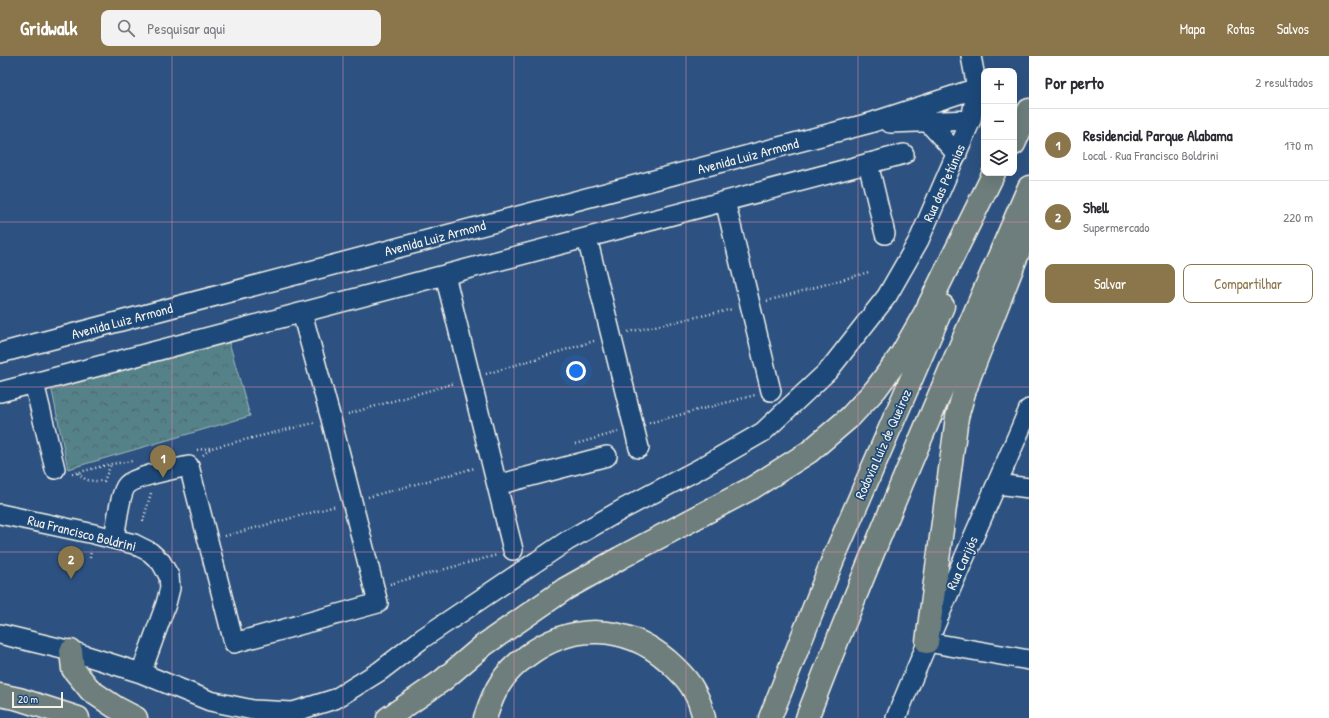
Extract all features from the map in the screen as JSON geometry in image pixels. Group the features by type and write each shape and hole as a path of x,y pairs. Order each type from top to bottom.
{"main road":[{"path":"1017,126 1029,102"},
{"path":"1016,140 1029,110"},
{"path":"388,718 443,680 484,646 565,589 752,488 809,452 845,422 876,389 901,355 925,314 993,176"},
{"name":"Rodovia Luiz de Queiroz","path":"770,718 834,556 1000,176"},
{"path":"807,718 942,388 1029,187"},
{"path":"926,642 954,437 962,396 1029,225"},
{"path":"486,718 488,708 501,682 517,663 534,650 554,639 576,633 603,631 630,638 657,651 680,672 696,694 704,718"},
{"path":"71,651 73,669 91,691 115,708 136,718"},
{"path":"0,695 19,699 78,718"}],"street":[{"name":"Rua das Petúnias","path":"0,634 71,651 141,673 210,701 253,710 293,712 335,699 380,671 423,638 567,541 623,509 699,469 763,432 829,370 887,296 919,240 971,120 976,88 971,56"},
{"name":"Avenida Luiz Armond","path":"0,353 870,123 976,88"},
{"name":"Avenida Luiz Armond","path":"870,123 971,120"},
{"path":"928,122 957,154"},
{"path":"0,392 904,154"},
{"path":"868,163 886,234"},
{"path":"725,201 771,391"},
{"path":"587,238 639,448"},
{"path":"445,275 513,550"},
{"path":"114,538 122,494 126,485 135,480 189,466 234,643 378,603 302,313"},
{"path":"34,383 55,469"},
{"name":"Rua Carijós","path":"896,718 926,642 968,551 1029,409"},
{"path":"497,485 607,456"},
{"path":"997,484 1029,488"},
{"name":"Rua Francisco Boldrini","path":"0,514 114,538 134,544 150,552 161,562 169,576 170,588 166,604 141,673"},
{"path":"940,545 968,551"},
{"path":"926,642 1029,660"}],"path":[{"path":"568,446 771,391"},
{"path":"78,473 82,478 89,481 104,481 111,464"},
{"path":"208,541 491,464"},
{"path":"374,588 513,550"}],"green space":[{"path":"229,342 250,416 68,469 51,386"}],"place":[{"name":"Residencial Parque Alabama","path":"163,478"},
{"name":"Shell","path":"71,579"}]}
